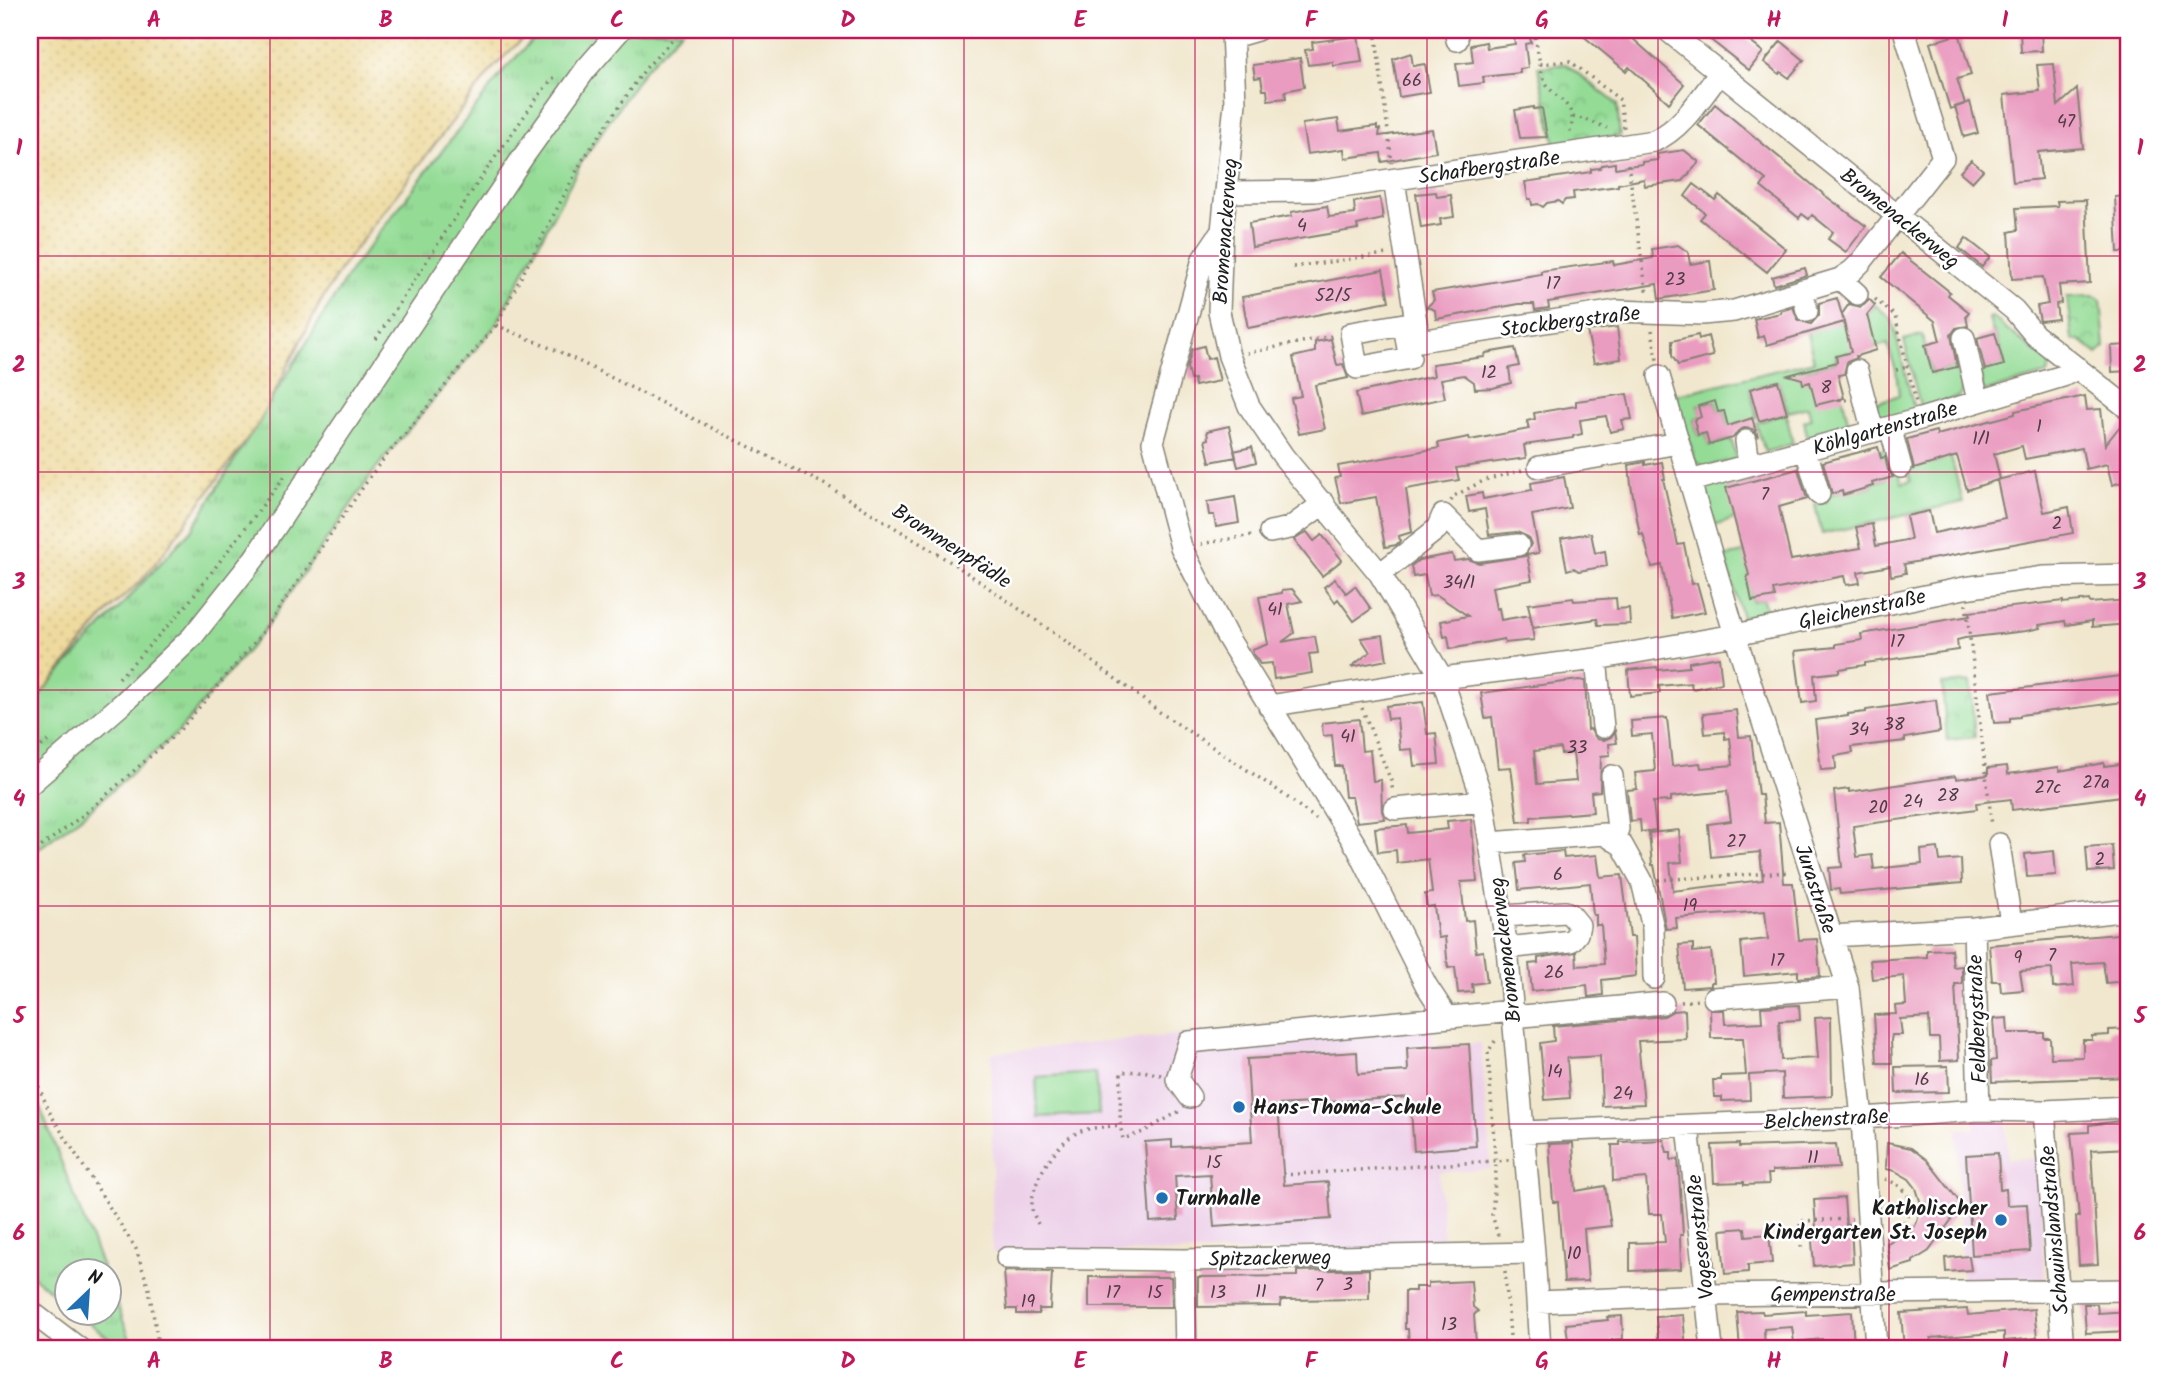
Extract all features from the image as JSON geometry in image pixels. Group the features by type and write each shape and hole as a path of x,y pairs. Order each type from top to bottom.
{"street":[{"path":"30,784 122,704 192,637 254,559 523,157 586,69 620,30"},
{"name":"Bromenackerweg","path":"1257,30 1233,33 1235,103 1222,231 1219,312 1229,356 1249,406 1283,456 1380,574 1442,678 1483,801 1504,916 1540,1349"},
{"name":"Bromenackerweg","path":"1667,30 2014,310 2035,334 2129,409"},
{"path":"1848,283 1861,262 1943,158 1904,30"},
{"name":"Schafbergstraße","path":"1228,192 1315,191 1558,157 1625,142 1654,141 1681,123 1720,73"},
{"path":"1394,180 1405,251 1413,342 1410,358 1357,368 1351,332 1404,324 1413,342"},
{"path":"1222,231 1203,259 1153,442 1181,547 1226,635 1357,849 1426,985 1447,1017"},
{"name":"Stockbergstraße","path":"1413,342 1617,311 1702,314 1734,311 1802,290 1848,283"},
{"path":"1802,290 1807,311"},
{"path":"1960,339 1975,402"},
{"name":"Köhlgartenstraße","path":"1690,481 1920,419 2063,376 2078,368"},
{"path":"1852,373 1874,431 1901,467"},
{"name":"Jurastraße","path":"1659,376 1735,635 1848,987 1862,1118 1876,1349"},
{"path":"1745,441 1749,465"},
{"path":"1539,467 1679,443"},
{"path":"1807,450 1819,494"},
{"path":"1270,532 1290,528 1324,503"},
{"path":"1380,574 1437,529 1443,515 1478,550 1518,545"},
{"name":"Gleichenstraße","path":"1269,706 1442,678 1596,659 1735,635 1964,588 2044,577 2129,575"},
{"path":"1596,659 1603,727"},
{"path":"1612,776 1618,830 1612,840"},
{"path":"1395,810 1483,801"},
{"path":"1490,843 1604,834 1622,845 1643,881 1653,928 1654,978"},
{"path":"1999,844 2011,923"},
{"name":"Feldbergstraße","path":"1831,936 1974,928 2129,910"},
{"path":"1504,916 1565,912 1570,914 1578,925 1577,934 1571,941 1507,948"},
{"name":"Feldbergstraße","path":"1974,928 1979,1110"},
{"path":"1714,999 1848,987"},
{"path":"1190,1097 1177,1079 1189,1042 1447,1017 1513,1012 1523,1016 1662,1003"},
{"name":"Belchenstraße","path":"1523,1132 1862,1118 1979,1110 2044,1111 2129,1107"},
{"name":"Schauinslandstraße","path":"2044,1111 2063,1349"},
{"name":"Vogesenstraße","path":"1688,1126 1712,1349"},
{"name":"Spitzackerweg","path":"1006,1258 1184,1260 1534,1253"},
{"path":"1184,1260 1186,1349"},
{"name":"Gempenstraße","path":"1537,1302 1707,1295 2129,1290"},
{"path":"30,1311 80,1349"}],"path":[{"path":"30,855 86,813 179,731 260,636 377,467 496,326 582,161 645,69 682,30"},
{"path":"1375,30 1394,180"},
{"path":"1534,30 1545,82 1566,103 1573,117 1558,157"},
{"path":"1540,64 1570,61 1620,100 1659,376"},
{"path":"370,349 480,179 560,70"},
{"path":"1573,117 1601,125 1625,142"},
{"path":"1293,267 1405,251"},
{"path":"1848,283 1895,316 1920,419"},
{"name":"Brommenpfädle","path":"496,326 560,352 826,485 957,566 1060,637 1161,713 1317,819"},
{"path":"1229,356 1351,332"},
{"path":"1896,370 1908,367"},
{"path":"1443,515 1454,496 1485,480 1539,467"},
{"path":"111,687 185,607 289,472"},
{"path":"1181,547 1270,532"},
{"path":"1964,588 1994,839 1999,844"},
{"path":"1356,693 1391,781 1395,810"},
{"path":"30,755 55,736"},
{"path":"1643,881 1810,870"},
{"path":"1662,1003 1714,999"},
{"path":"1511,1349 1504,1254 1492,1214 1496,1161 1488,1052 1501,1031 1502,1017 1513,1012"},
{"path":"30,1067 51,1115 136,1249 149,1289 159,1349"},
{"path":"1177,1079 1143,1071 1121,1072 1120,1125 1123,1139 1143,1132 1182,1110 1190,1097"},
{"path":"1038,1224 1032,1209 1036,1185 1043,1167 1058,1149 1079,1132 1120,1125"},
{"path":"1283,1175 1525,1159"},
{"path":"1801,1247 1800,1222 1896,1229 1908,1217 1912,1205 1910,1196 1896,1183 1883,1178 1866,1178"}],"shaded area":[{"name":"Hans-Thoma-Schule","path":"1431,1010 1433,1046 1481,1043 1491,1169 1439,1172 1444,1251 992,1253 992,1053"},
{"name":"Katholischer Kindergarten St. Joseph","path":"2006,1116 2008,1159 2040,1158 2044,1281 1962,1284 1957,1129 1975,1129 1975,1117"}],"green space":[{"path":"542,30 682,30 645,69 582,161 496,325 377,467 260,636 179,731 86,813 30,855 30,705 193,528 351,270 504,70"},
{"path":"1566,64 1617,104 1620,136 1556,147 1538,67"},
{"path":"2095,296 2101,300 2105,347 2097,354 2082,342 2072,339 2067,297"},
{"path":"1875,305 1892,319 1915,413 1876,423 1876,403 1899,395 1896,370 1887,344 1836,356 1837,362 1807,370 1803,375 1843,398 1850,430 1808,441 1804,421 1811,419 1808,407 1788,412 1778,381 1750,389 1757,418 1735,424 1729,429 1724,411 1718,412 1715,401 1698,406 1701,417 1694,420 1698,435 1706,433 1709,445 1731,439 1737,459 1705,467 1695,461 1676,395 1814,361 1806,329 1844,322 1848,336"},
{"path":"1992,317 2050,364 2047,374 1984,392 1979,371 2004,364 1995,333 1993,334 1989,318"},
{"path":"1922,335 1932,373 1956,367 1962,392 1958,397 1921,410 1904,340"},
{"path":"1786,413 1793,444 1765,452 1756,423"},
{"path":"1891,447 1902,483 1911,481 1908,470 1943,460 1949,449 1963,502 1822,534 1815,505 1827,502 1827,496 1872,486 1872,483 1886,479 1879,451"},
{"path":"1748,474 1751,482 1734,519 1715,526 1705,492 1708,485"},
{"path":"1762,549 1757,574 1748,576 1752,601 1763,599 1767,619 1750,622 1744,620 1741,614 1725,557"},
{"path":"1970,682 1975,737 1947,740 1942,684"},
{"path":"1096,1073 1099,1114 1038,1117 1036,1077"},
{"path":"30,1081 98,1256 52,1256 52,1292 30,1274"},
{"path":"122,1318 134,1349 122,1349 93,1326 122,1326"}],"sand":[{"path":"30,30 531,30 493,68 343,265 320,303 259,423 159,559 140,582 113,606 30,707"}],"building":[{"path":"1513,30 1529,30 1531,43 1525,44 1528,68 1520,69 1520,73 1483,77 1484,83 1459,86 1456,64 1473,62 1471,45 1486,42 1487,48 1515,44"},
{"path":"1576,30 1623,30 1684,84 1669,103 1629,67 1626,71"},
{"path":"1698,30 1748,30 1743,36 1763,52 1749,70"},
{"path":"2020,30 2041,30 2042,51 2021,52"},
{"path":"1358,36 1362,62 1333,66 1333,62 1308,65 1305,50 1313,49 1312,42"},
{"path":"1960,36 1971,75 1957,79 1965,104 1950,109 1930,43"},
{"path":"1781,41 1804,60 1789,78 1764,62"},
{"path":"1411,53 1413,66 1425,64 1430,92 1399,97 1393,59"},
{"path":"1300,58 1304,87 1285,91 1286,98 1268,100 1261,77 1255,78 1253,65"},
{"path":"2054,64 2058,106 2077,89 2083,148 2038,152 2041,179 2013,182 2004,95 2040,91 2037,65"},
{"path":"1970,102 1978,133 1964,137 1955,107"},
{"path":"1715,104 1866,226 1846,252 1828,239 1833,232 1812,215 1809,219 1802,214 1799,218 1761,187 1766,180 1698,125"},
{"path":"1542,108 1547,137 1520,138 1515,110"},
{"path":"1338,119 1340,131 1377,126 1377,129 1380,129 1379,136 1432,129 1436,152 1382,162 1381,153 1345,158 1344,149 1307,154 1302,124"},
{"path":"1684,150 1699,162 1683,181 1645,186 1644,179 1618,186 1573,192 1574,199 1565,200 1562,204 1558,201 1547,203 1543,207 1532,205 1531,199 1528,199 1525,182 1591,172 1591,169 1615,163 1615,168 1642,164 1658,160 1657,154"},
{"path":"1971,160 1983,170 1972,182 1960,172"},
{"path":"1694,184 1715,200 1719,195 1786,249 1767,272 1700,219 1705,213 1685,196"},
{"path":"1436,192 1437,197 1451,195 1454,217 1440,219 1441,225 1421,228 1416,194"},
{"path":"2129,196 2129,252 2118,252 2115,197"},
{"path":"1380,198 1383,219 1357,225 1358,229 1252,247 1249,223 1292,216 1291,212 1327,206 1329,217 1355,214 1354,202"},
{"path":"2086,200 2090,283 2059,285 2061,303 2056,304 2058,319 2040,321 2037,306 2048,304 2043,277 2012,279 2009,232 2018,230 2016,208 2058,206 2057,201"},
{"path":"1966,238 1990,257 1982,267 1959,248"},
{"path":"1678,245 1688,252 1690,264 1710,261 1714,290 1659,299 1657,284 1548,302 1549,308 1535,310 1534,304 1519,304 1436,319 1435,310 1427,307 1434,300 1432,292 1541,274 1541,271 1613,261 1614,265 1653,258 1652,249"},
{"path":"1901,253 1950,292 1948,295 1969,312 1966,316 1968,326 1956,328 1951,335 1957,367 1932,373 1925,345 1940,341 1935,321 1881,277"},
{"path":"1805,268 1807,275 1774,285 1772,277"},
{"path":"1383,270 1389,301 1248,328 1242,297"},
{"path":"1837,298 1844,322 1767,345 1764,336 1758,338 1754,319 1781,313 1793,307 1798,320 1811,324 1819,315 1819,303"},
{"path":"1869,299 1875,305 1867,315 1876,350 1856,356 1857,358 1847,362 1844,374 1838,375 1844,398 1816,405 1810,382 1803,384 1802,379 1788,375 1837,362 1836,356 1851,352 1842,314 1849,304 1861,307"},
{"path":"1617,327 1621,359 1594,363 1587,331"},
{"path":"1995,333 2004,365 1985,370 1977,338"},
{"path":"1698,335 1699,339 1708,336 1713,356 1678,365 1672,356 1672,341"},
{"path":"1331,339 1337,365 1343,364 1348,378 1315,385 1325,429 1299,434 1291,398 1301,396 1293,357 1315,352 1315,342"},
{"path":"2129,345 2129,371 2112,372 2111,346"},
{"path":"1204,346 1207,359 1214,357 1220,381 1195,386 1194,379 1190,380 1187,367 1192,349"},
{"path":"1515,348 1519,366 1509,368 1511,383 1475,389 1474,382 1464,375 1441,379 1445,398 1361,416 1356,393 1434,376 1432,364 1484,357 1486,353"},
{"path":"1778,381 1787,413 1759,421 1750,389"},
{"path":"1627,394 1632,419 1622,420 1624,429 1610,432 1606,416 1580,420 1582,434 1573,438 1524,445 1526,458 1456,468 1459,480 1406,489 1412,532 1399,536 1400,541 1396,545 1385,547 1376,497 1341,503 1335,478 1340,477 1338,466 1439,448 1438,443 1529,429 1527,421 1535,419 1534,413 1576,406 1576,401"},
{"path":"2085,396 2087,410 2101,409 2105,445 2124,421 2129,422 2129,465 2123,467 2126,481 2112,485 2107,464 2086,469 2082,448 2025,459 2022,446 1994,454 2000,479 1967,490 1957,456 1914,469 1907,439 1936,431 1937,435 2015,414 2015,411"},
{"path":"1715,401 1718,412 1724,411 1728,426 1752,418 1758,437 1752,429 1744,428 1733,438 1709,445 1706,433 1698,435 1694,420 1701,417 1698,406"},
{"path":"1229,426 1236,457 1210,462 1205,440 1208,439 1207,431"},
{"path":"1252,447 1256,462 1238,467 1234,451"},
{"path":"1878,447 1881,458 1885,457 1893,477 1843,495 1842,491 1832,494 1823,462"},
{"path":"1645,462 1645,465 1662,462 1663,479 1678,545 1684,544 1692,584 1697,583 1705,612 1672,618 1662,565 1652,567 1643,534 1640,535 1631,485 1629,465"},
{"path":"1798,469 1807,499 1779,507 1791,560 1861,548 1856,527 1872,524 1876,546 1911,539 1906,516 1929,511 1934,533 2005,518 1997,480 2035,471 2044,512 2069,507 2073,533 1904,564 1906,573 1891,576 1890,566 1858,572 1860,583 1846,585 1844,576 1773,590 1775,597 1752,601 1747,576 1749,575 1726,488"},
{"path":"1564,477 1570,508 1532,515 1539,553 1527,555 1532,580 1492,587 1501,620 1530,615 1534,640 1505,643 1504,639 1450,649 1441,621 1468,616 1437,595 1429,596 1425,575 1413,577 1411,566 1419,560 1452,554 1454,561 1468,559 1479,563 1525,556 1531,544 1528,537 1517,532 1489,535 1485,509 1469,512 1466,496 1482,493 1483,499 1532,490 1531,483"},
{"path":"1235,497 1239,523 1216,527 1214,515 1209,515 1207,502"},
{"path":"1307,532 1314,541 1322,535 1342,560 1322,576 1294,540"},
{"path":"1591,533 1595,553 1605,551 1607,566 1579,571 1574,568 1567,570 1561,538"},
{"path":"1335,579 1346,593 1355,586 1371,609 1354,621 1338,599 1335,602 1324,587"},
{"path":"1292,589 1302,601 1288,604 1294,633 1282,642 1315,636 1318,653 1309,654 1312,673 1274,679 1272,663 1260,664 1252,650 1268,644 1259,597"},
{"path":"1573,598 1574,601 1616,598 1617,609 1629,608 1630,624 1598,625 1597,619 1533,628 1528,604"},
{"path":"2089,600 2090,603 2129,600 2129,624 2092,627 2092,621 2066,625 2065,621 2039,625 2040,628 2026,631 1965,638 1957,640 1958,650 1865,663 1839,669 1839,672 1814,675 1816,701 1802,703 1795,651 1836,647 1836,644 1862,640 1861,634 1970,616 1969,612"},
{"path":"1383,635 1387,660 1351,667 1370,652 1361,638"},
{"path":"1719,657 1722,683 1692,689 1691,683 1659,686 1660,693 1630,696 1628,670 1689,667 1689,662"},
{"path":"2129,675 2129,697 2123,697 2124,702 2020,715 2010,718 2010,722 1994,723 1990,692"},
{"path":"1585,681 1588,730 1590,729 1597,739 1604,740 1611,737 1615,731 1617,743 1609,744 1610,755 1601,756 1600,791 1591,792 1593,812 1531,817 1531,821 1518,822 1511,767 1498,768 1492,717 1485,718 1481,693","holes":["1560,748 1561,754 1573,753 1576,781 1537,784 1534,751"]},
{"path":"1936,700 1940,732 1905,738 1905,741 1852,747 1853,753 1835,756 1836,769 1821,770 1815,720"},
{"path":"1423,702 1427,734 1436,733 1439,764 1414,766 1412,749 1400,750 1397,718 1388,719 1386,706"},
{"path":"1736,710 1739,737 1751,736 1758,795 1762,795 1765,823 1779,822 1784,883 1793,883 1799,940 1817,939 1820,976 1798,978 1798,971 1744,976 1741,942 1768,939 1765,911 1676,918 1677,928 1666,929 1652,865 1649,833 1679,830 1682,862 1670,863 1673,891 1763,880 1760,852 1711,857 1708,824 1731,821 1727,791 1671,797 1671,801 1653,802 1656,830 1641,832 1640,820 1630,821 1627,790 1637,789 1635,773 1655,771 1652,734 1632,736 1631,721 1667,718 1672,766 1700,763 1701,768 1733,765 1730,738 1725,739 1725,732 1705,734 1703,714"},
{"path":"1359,719 1362,751 1370,750 1373,781 1381,780 1382,811 1385,819 1357,822 1352,797 1345,797 1342,766 1335,766 1332,735 1323,736 1322,723"},
{"path":"2104,763 2104,766 2129,763 2129,795 2012,810 2011,799 1976,803 1977,809 1853,826 1857,857 1872,855 1874,869 1922,864 1921,850 1938,848 1940,861 1961,859 1962,883 1840,894 1839,889 1831,890 1829,868 1842,867 1834,791 1849,789 1849,792 1955,776 1956,779 1988,775 1988,768 2007,766 2008,774 2059,767 2059,771"},
{"path":"1471,819 1477,881 1461,882 1465,921 1473,920 1476,952 1483,951 1487,982 1472,984 1473,992 1458,993 1455,967 1448,968 1445,937 1438,938 1434,906 1427,907 1425,894 1432,893 1428,859 1397,863 1396,850 1378,852 1375,828 1407,825 1408,833 1448,829 1447,821"},
{"path":"2112,845 2114,870 2088,872 2086,847"},
{"path":"1563,851 1564,858 1597,855 1600,877 1622,875 1630,937 1634,937 1636,976 1602,980 1603,995 1588,997 1587,985 1532,991 1529,964 1538,963 1538,958 1576,952 1577,966 1604,964 1601,925 1596,925 1596,915 1593,915 1590,883 1519,890 1516,863 1525,862 1524,855"},
{"path":"2054,851 2056,875 2027,877 2025,854"},
{"path":"2129,933 2129,955 2123,956 2126,981 2106,983 2103,962 2072,964 2074,986 2053,988 2052,969 2020,971 2023,990 2001,992 2000,981 1992,981 1989,945"},
{"path":"1693,944 1693,952 1711,950 1714,982 1711,982 1711,986 1683,988 1679,945"},
{"path":"1951,949 1953,967 1962,966 1962,984 1955,984 1959,1060 1940,1061 1939,1038 1930,1038 1929,1017 1900,1019 1902,1035 1892,1035 1891,1040 1892,1063 1877,1063 1874,1015 1896,1014 1895,1006 1906,1005 1904,976 1872,979 1870,960 1927,957 1927,950"},
{"path":"1799,1005 1800,1020 1779,1021 1781,1060 1818,1058 1815,1018 1831,1017 1832,1096 1783,1098 1782,1073 1749,1075 1750,1100 1722,1101 1722,1097 1714,1097 1713,1080 1721,1080 1721,1076 1746,1075 1743,1038 1711,1038 1710,1010 1724,1010 1725,1024 1762,1022 1761,1007"},
{"path":"1685,1010 1686,1039 1638,1041 1644,1104 1602,1106 1600,1056 1567,1058 1570,1098 1545,1100 1540,1043 1554,1041 1553,1026 1664,1016 1673,1011"},
{"path":"2007,1018 2008,1033 2044,1033 2044,1038 2050,1038 2051,1058 2083,1057 2083,1040 2092,1040 2092,1036 2109,1035 2109,1030 2129,1029 2129,1077 1992,1082 1991,1061 1996,1060 1993,1019"},
{"path":"1469,1044 1476,1146 1414,1151 1410,1097 1278,1105 1284,1185 1328,1182 1331,1219 1214,1227 1210,1174 1175,1176 1178,1220 1150,1222 1145,1142 1172,1140 1172,1147 1252,1142 1247,1059 1357,1052 1358,1074 1408,1071 1407,1048"},
{"path":"1948,1066 1949,1092 1896,1093 1895,1067"},
{"path":"2129,1120 2129,1148 2091,1150 2098,1264 2079,1265 2076,1217 2079,1217 2071,1133 2089,1132 2089,1125"},
{"path":"1664,1140 1667,1152 1671,1152 1671,1160 1678,1159 1683,1235 1680,1235 1681,1269 1630,1271 1630,1243 1665,1242 1662,1214 1649,1214 1646,1178 1613,1181 1612,1145 1620,1145 1620,1142"},
{"path":"1573,1143 1576,1191 1605,1186 1611,1226 1584,1229 1588,1281 1564,1282 1558,1202 1553,1202 1549,1144"},
{"path":"1887,1143 1911,1148 1927,1160 1962,1205 1929,1251 1913,1263 1890,1270 1887,1243 1912,1231 1921,1204 1916,1188 1909,1179 1886,1169"},
{"path":"1739,1144 1739,1147 1836,1144 1839,1168 1772,1171 1772,1174 1768,1174 1769,1184 1714,1183 1712,1145"},
{"path":"1998,1153 2000,1190 2006,1189 2007,1205 2027,1204 2030,1251 1972,1255 1966,1155"},
{"path":"1844,1198 1846,1225 1851,1225 1853,1263 1814,1266 1811,1228 1816,1228 1814,1200"},
{"path":"1745,1228 1746,1236 1769,1234 1772,1263 1748,1265 1748,1272 1725,1274 1721,1230"},
{"path":"1969,1256 1971,1270 1946,1272 1945,1258"},
{"path":"1369,1269 1369,1299 1281,1300 1281,1306 1198,1307 1198,1277 1297,1276 1297,1271"},
{"path":"1004,1271 1052,1272 1050,1309 1039,1309 1039,1314 1017,1314 1017,1309 1007,1309"},
{"path":"1089,1277 1171,1277 1172,1307 1089,1307"},
{"path":"1471,1281 1473,1307 1478,1311 1474,1315 1476,1344 1443,1346 1444,1349 1427,1349 1426,1344 1409,1345 1408,1329 1405,1329 1405,1291 1415,1291 1415,1287 1428,1287 1428,1283"},
{"path":"2084,1304 2097,1304 2098,1313 2129,1311 2129,1331 2086,1333"},
{"path":"1967,1309 1968,1315 2034,1309 2037,1338 2004,1341 2004,1332 1931,1338 1932,1349 1904,1349 1901,1313"},
{"path":"1762,1311 1763,1314 1806,1311 1806,1315 1852,1312 1854,1349 1823,1349 1822,1339 1794,1342 1792,1327 1764,1329 1765,1349 1740,1349 1737,1312"},
{"path":"1683,1315 1686,1349 1659,1349 1656,1317"},
{"path":"1622,1316 1623,1339 1612,1340 1612,1347 1569,1349 1566,1324"}],"place":[{"name":"Hans-Thoma-Schule","path":"1239,1107"},
{"name":"Turnhalle","path":"1162,1198"},
{"name":"Katholischer Kindergarten St. Joseph","path":"2001,1220"}]}
